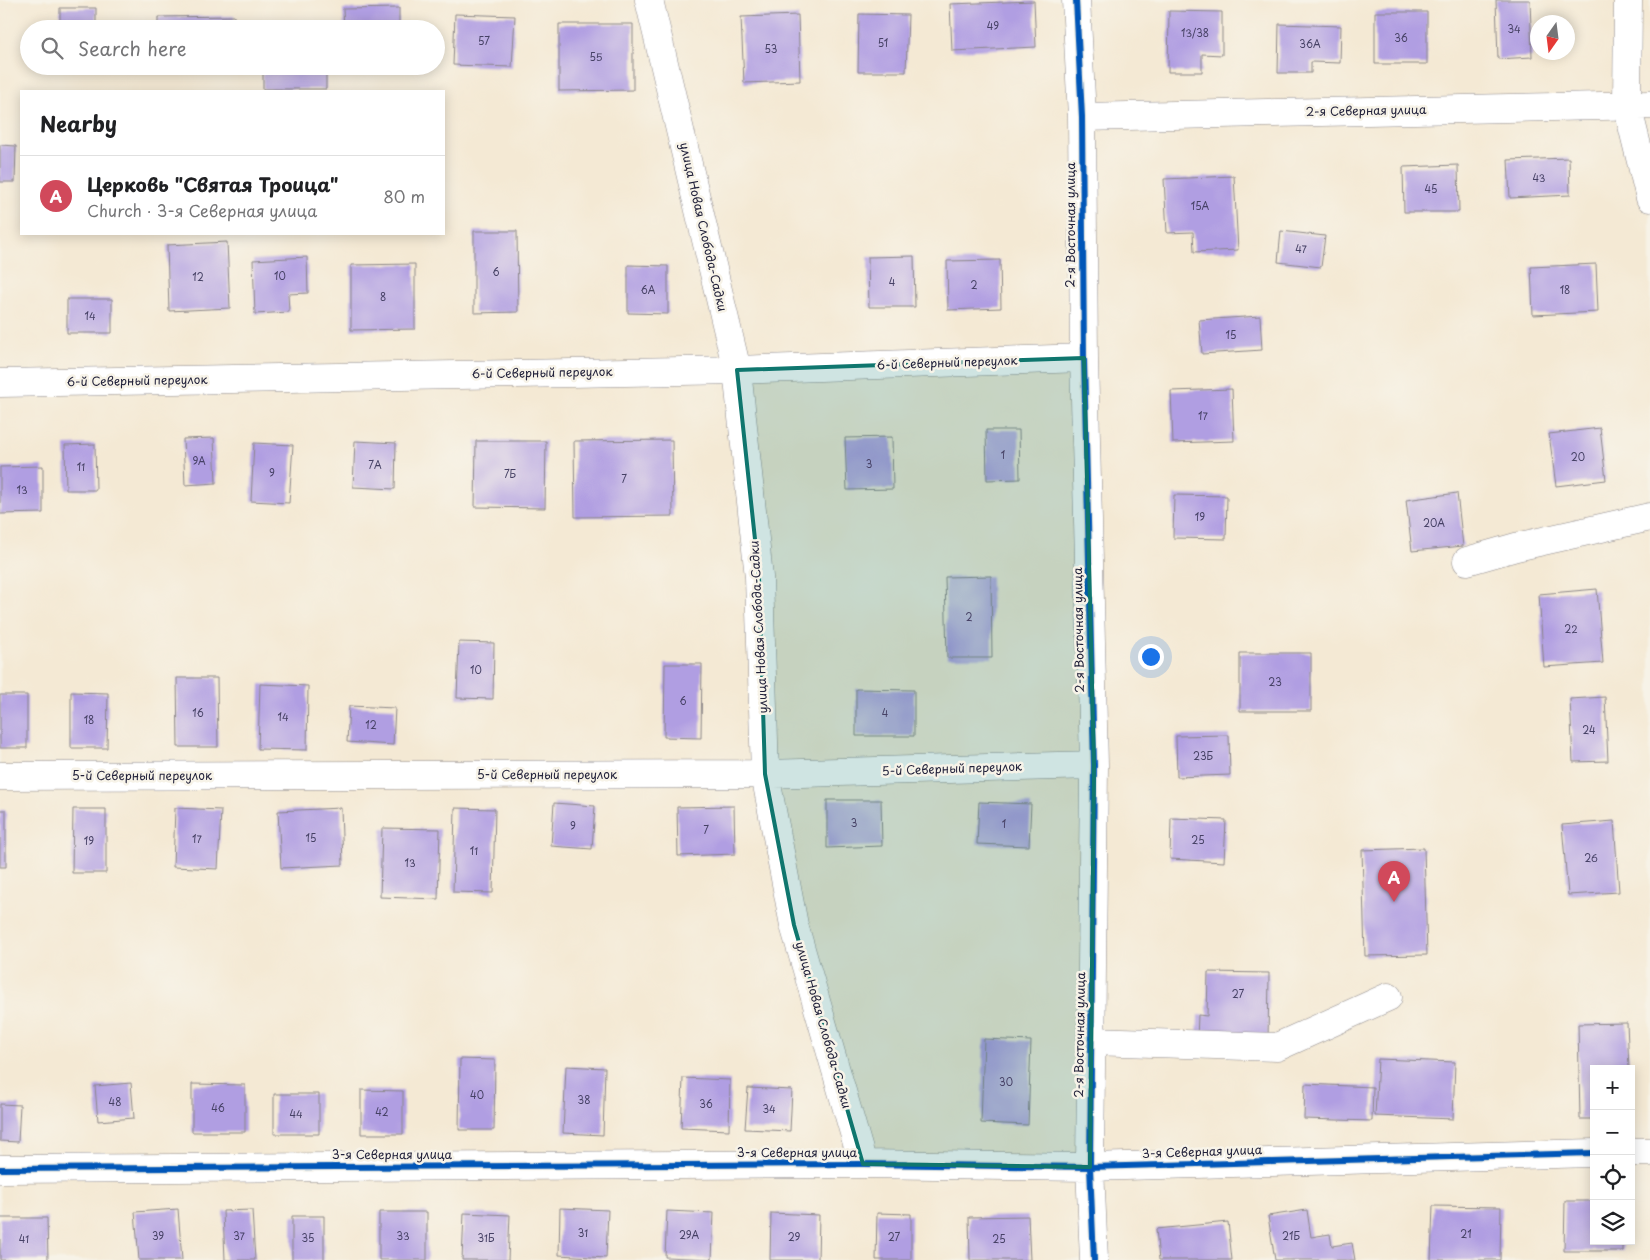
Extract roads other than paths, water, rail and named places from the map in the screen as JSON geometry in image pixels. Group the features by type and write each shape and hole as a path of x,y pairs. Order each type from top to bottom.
{"street":[{"name":"улица Новая Слобода-Садки","path":"649,0 737,370 758,577 765,774 794,926 864,1164"},
{"name":"2-я Восточная улица","path":"1076,0 1082,117 1084,358 1094,765 1090,1167 1094,1260"},
{"path":"1628,0 1638,105 1650,198"},
{"name":"2-я Северная улица","path":"1082,117 1638,105"},
{"name":"6-й Северный переулок","path":"0,383 737,370 1084,358"},
{"path":"1466,561 1516,547 1650,517"},
{"name":"5-й Северный переулок","path":"0,776 765,774 1094,765"},
{"path":"1091,1041 1277,1047 1388,997"},
{"path":"1635,1152 1650,1151"},
{"name":"3-я Северная улица","path":"0,1169 864,1164 1090,1167 1590,1153"}],"place":[{"name":"Церковь \"Святая Троица\"","path":"1394,902"}]}
